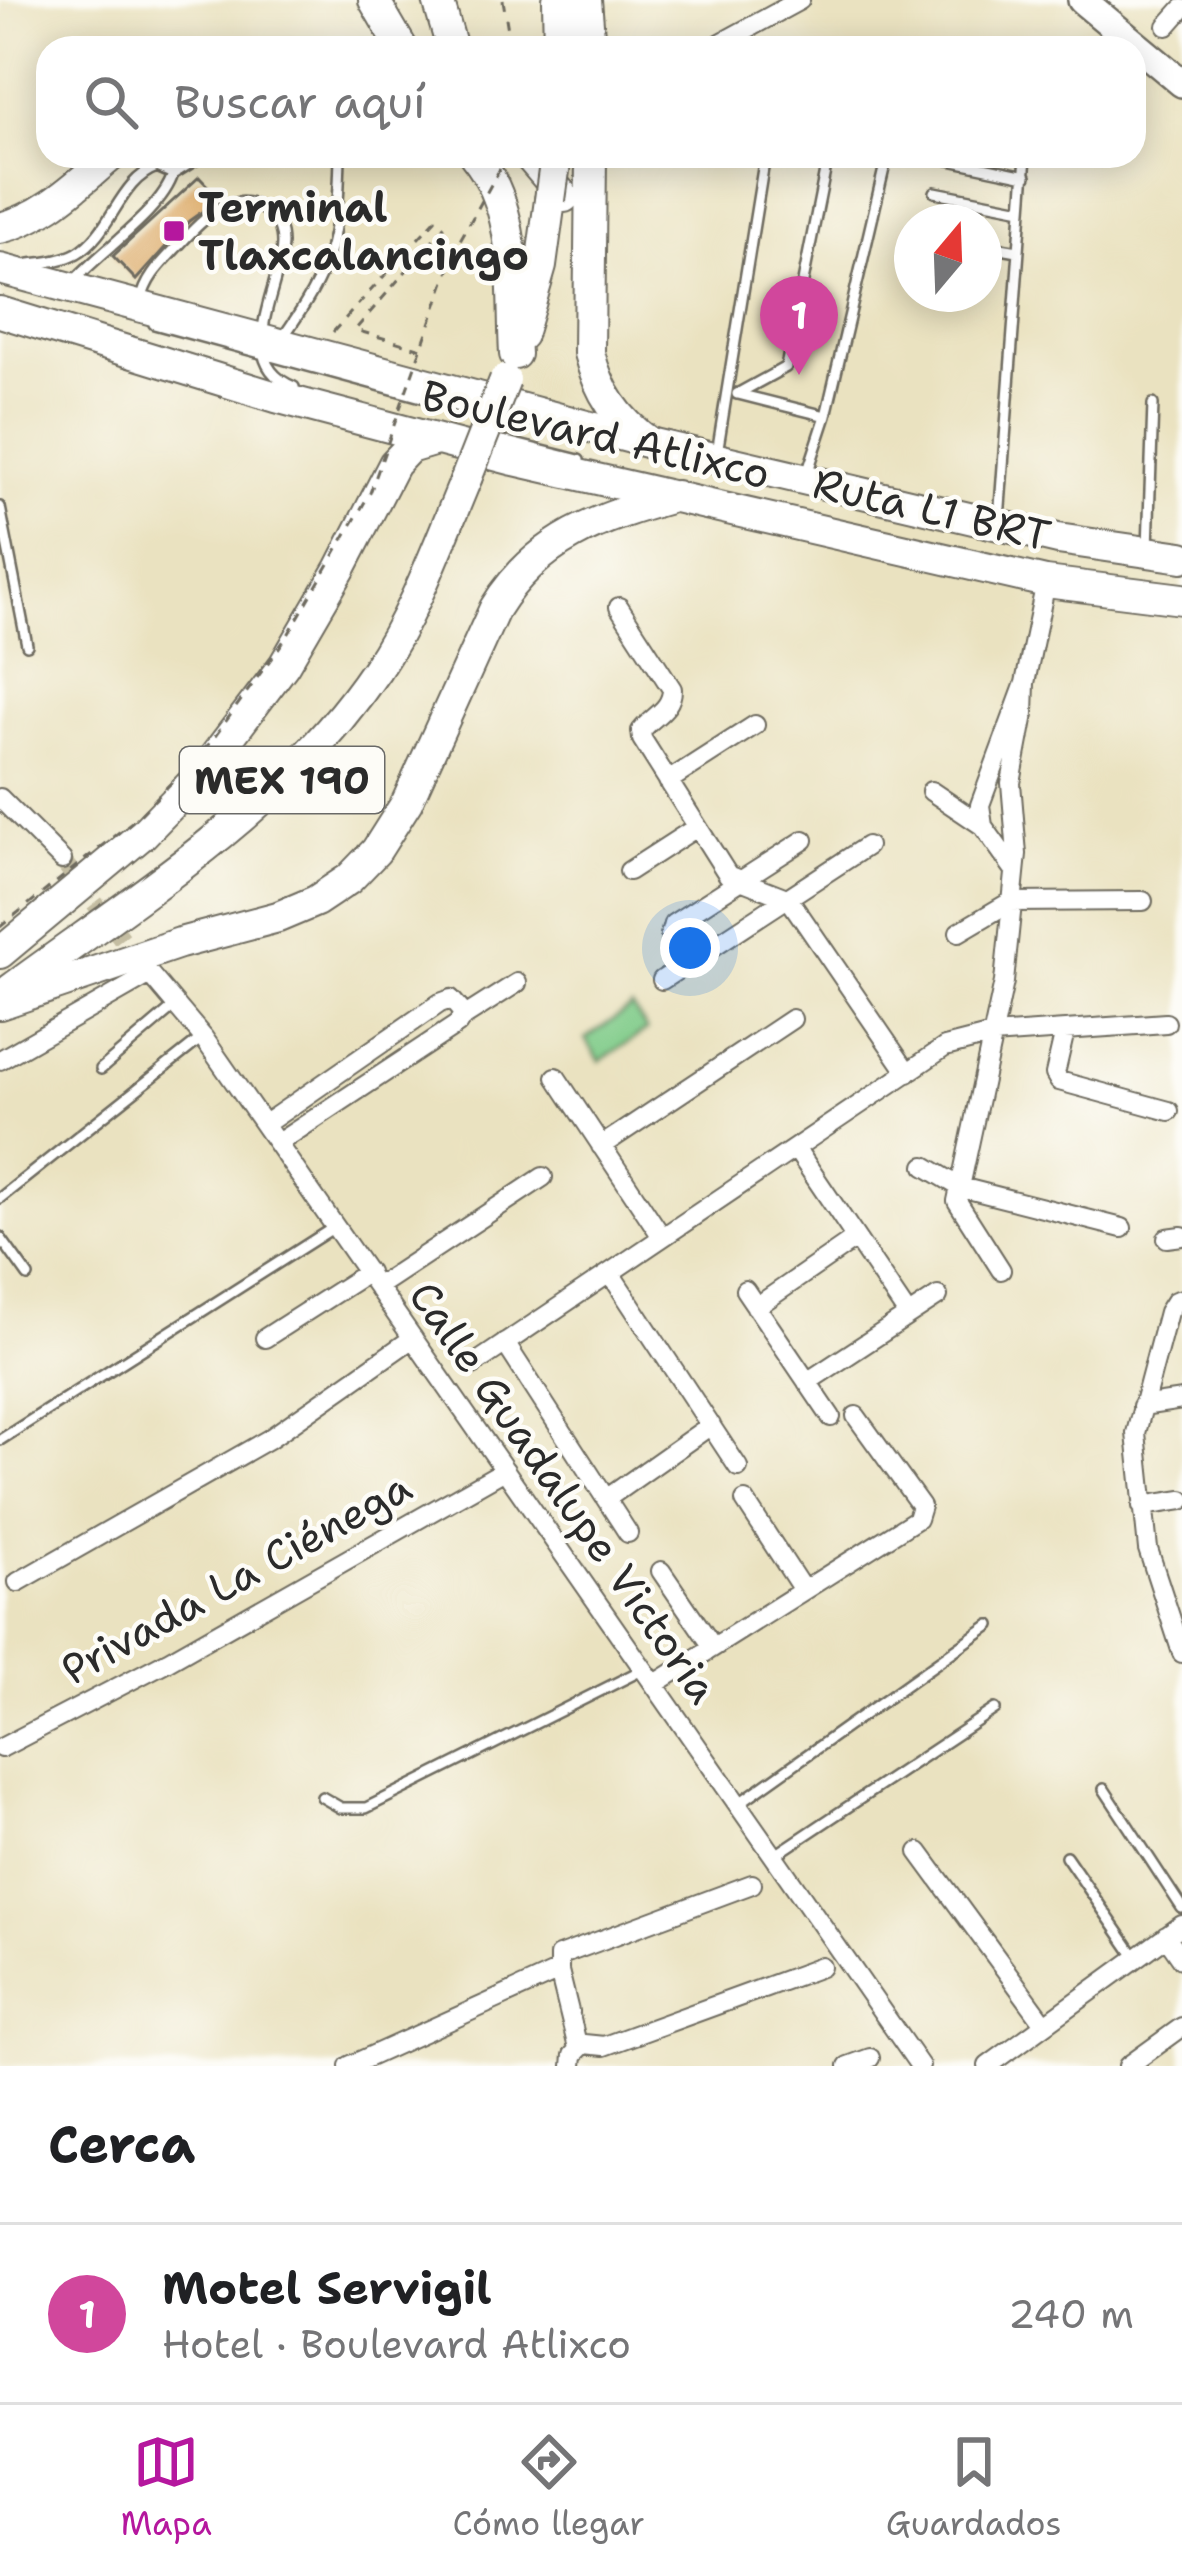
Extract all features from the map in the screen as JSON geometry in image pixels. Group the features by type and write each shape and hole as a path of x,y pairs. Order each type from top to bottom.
{"main road":[{"path":"374,0 395,36"},
{"path":"438,0 448,36"},
{"path":"558,0 560,36"},
{"path":"586,0 589,36"},
{"path":"1082,0 1125,36"},
{"path":"1146,53 1182,83"},
{"path":"0,228 50,207 97,168"},
{"path":"482,168 497,192 509,238 510,367"},
{"path":"539,168 568,202 588,244"},
{"path":"510,367 541,266 554,168"},
{"path":"591,168 587,325 592,367 611,406 650,443"},
{"name":"Boulevard Atlixco","path":"0,268 268,346 323,355 650,443 1165,559"},
{"path":"10,315 33,277"},
{"name":"Boulevard Atlixco","path":"10,315 275,397 436,440 691,494 1046,582 1182,598"},
{"name":"MEX 190","path":"0,1001 246,816 328,734 378,668 413,602 510,367"},
{"path":"1,943 143,834 203,772 296,645 398,458 418,443 436,440"},
{"path":"0,1001 278,917 333,891 376,851 407,802 495,608 514,580 538,555 581,527 691,494"},
{"path":"1,943 246,816"}],"street":[{"path":"734,36 800,0"},
{"path":"1167,26 1182,9"},
{"path":"983,826 983,796 1025,683 1046,582"},
{"path":"619,607 672,689 667,708 641,731 668,781 728,875 789,899 908,1073"},
{"path":"1001,1270 957,1202 1004,982 1017,854 1011,783 1025,683"},
{"path":"668,781 755,725"},
{"path":"931,791 983,826 1013,868"},
{"path":"2,803 62,860"},
{"path":"629,871 698,827"},
{"path":"688,963 669,928 804,840"},
{"path":"662,980 867,846"},
{"path":"959,932 1010,902 1144,902"},
{"name":"Calle Guadalupe Victoria","path":"0,1060 144,970 203,1036 920,2066"},
{"path":"278,1143 518,983"},
{"path":"265,1124 440,1004 451,999 459,1005 462,1018"},
{"path":"601,1146 792,1019"},
{"path":"473,1365 945,1047 992,1035 1166,1024"},
{"path":"1066,1031 1055,1074 1059,1081 1169,1111"},
{"path":"556,1077 662,1238"},
{"path":"796,1149 908,1315"},
{"path":"925,1166 960,1187 1123,1228"},
{"path":"265,1338 373,1280 543,1178"},
{"path":"831,1417 751,1299 856,1238"},
{"path":"610,1273 739,1467"},
{"path":"807,1382 938,1296"},
{"path":"1182,1299 1168,1312 1136,1433 1148,1549 1174,1608 1182,1653"},
{"path":"18,1582 269,1439 413,1338"},
{"path":"505,1343 628,1533"},
{"path":"1142,1406 1182,1400"},
{"path":"649,1677 713,1647 917,1519 921,1506 856,1416"},
{"path":"606,1499 711,1425"},
{"name":"Privada La Ciénega","path":"1,1748 169,1661 505,1470"},
{"path":"1142,1506 1182,1500"},
{"path":"745,1501 803,1590"},
{"path":"661,1570 713,1647"},
{"path":"919,1852 1045,2024"},
{"path":"349,2066 559,1963 752,1883"},
{"path":"988,2066 1174,1930 1182,1959"},
{"path":"559,1963 575,2057"},
{"path":"575,2057 591,2043 604,2046 821,1967"},
{"path":"1131,2065 1182,2027"},
{"path":"604,2046 613,2066"},
{"path":"848,2066 870,2058"}],"lane":[{"path":"0,268 78,253 143,172 155,168"},
{"path":"160,168 173,174"},
{"path":"68,287 151,207 173,174 183,168"},
{"path":"268,346 327,268 338,224 340,168"},
{"path":"716,459 733,393 763,168"},
{"path":"733,393 786,367 826,168"},
{"path":"805,480 826,416 884,168"},
{"path":"988,168 1026,176"},
{"path":"998,525 1026,168"},
{"path":"935,192 1022,209"},
{"path":"140,308 148,279 186,237 230,201 250,202 276,220 282,242 268,346 282,382 314,392"},
{"path":"1002,248 1018,250"},
{"path":"268,346 466,409"},
{"path":"733,393 826,416"},
{"path":"1153,404 1165,559 1182,570"},
{"path":"488,415 510,420"},
{"name":"Ruta L1 BRT","path":"555,431 924,521"},
{"path":"476,435 590,462"},
{"name":"Ruta L1 BRT","path":"691,494 1015,564 1182,587"},
{"path":"0,507 27,645"},
{"name":"Ruta L1 BRT","path":"1036,547 1072,554"},
{"path":"101,1069 175,1006"},
{"path":"0,1198 203,1036"},
{"path":"0,1440 336,1226"},
{"path":"0,1237 28,1276"},
{"path":"738,1804 990,1625"},
{"path":"322,1797 341,1808 366,1808 649,1677"},
{"path":"775,1856 995,1709"},
{"path":"1104,1789 1182,1908"},
{"path":"1066,1856 1136,1958"}],"path":[{"path":"503,0 509,36"},
{"path":"1,943 138,817 211,742 289,635 380,472 459,242 500,168"},
{"path":"323,355 328,336 436,219 444,227 355,330 422,349"}],"green space":[{"path":"632,1007 647,1030 600,1061 585,1039"}],"building":[{"path":"199,177 220,199 189,221 136,280 113,256"}],"tunnel":[{"path":"62,860 139,961"}],"place":[{"name":"Terminal Tlaxcalancingo","path":"174,231"},
{"name":"Motel Servigil","path":"799,375"}]}
